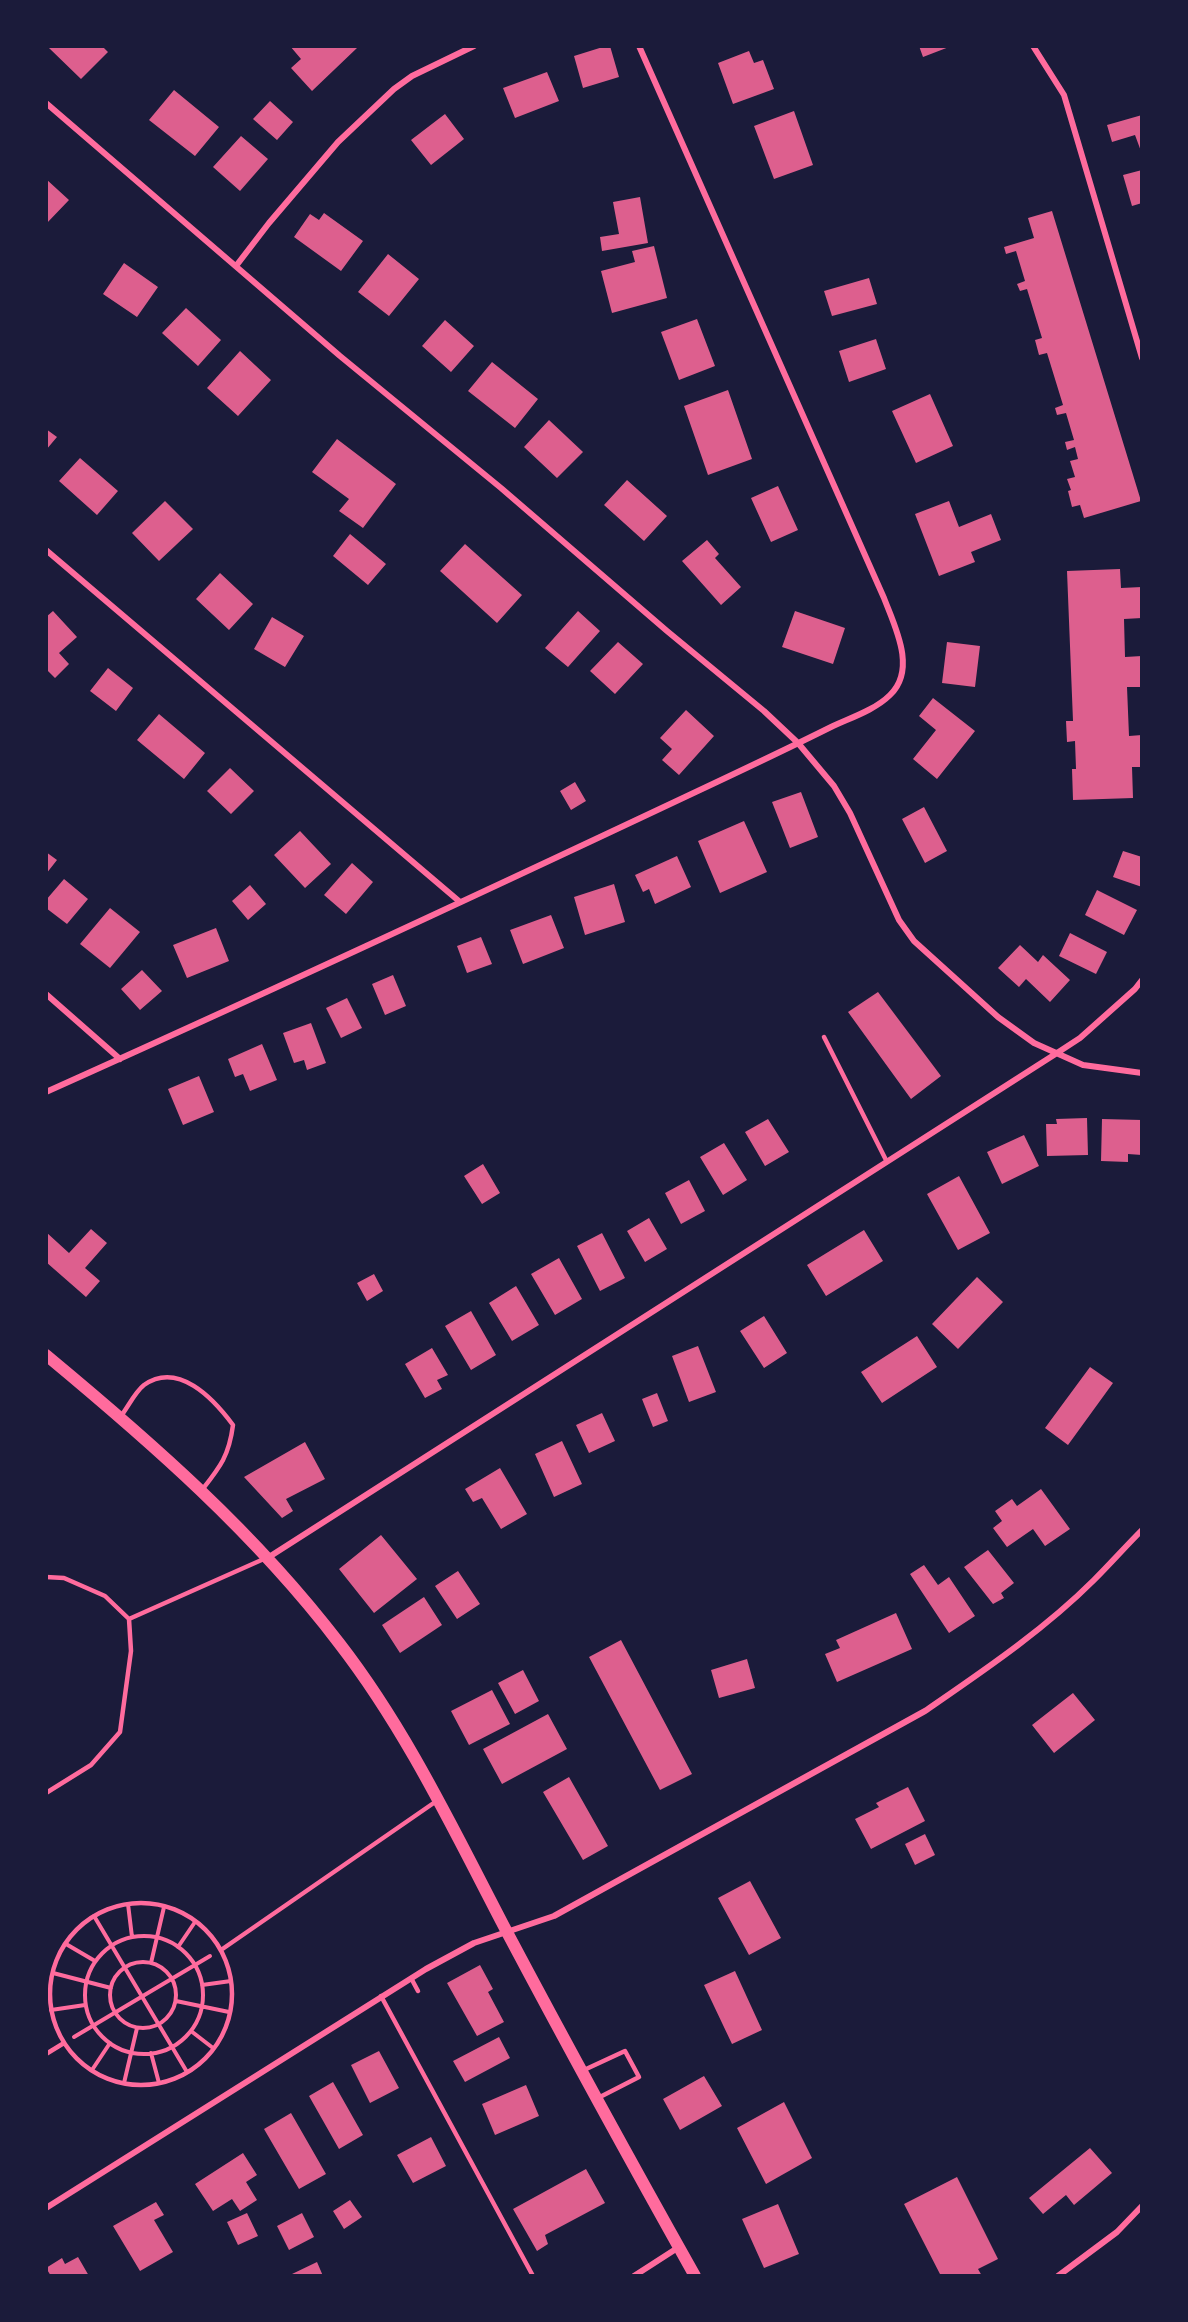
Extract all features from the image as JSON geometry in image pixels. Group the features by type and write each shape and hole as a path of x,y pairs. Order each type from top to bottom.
{"main road":[{"path":"46,1355 202,1490 269,1557 339,1642 383,1703 410,1748 597,2099 695,2276"}],"street":[{"path":"236,266 269,223 338,142 394,89 412,76 474,46"},
{"path":"46,1092 460,902 798,743 890,696 902,680 903,662 900,641 884,598 639,46"},
{"path":"1033,46 1064,95 1142,358"},
{"path":"46,103 340,356 764,711 798,743 834,786 850,813 899,920 914,941 998,1017 1034,1043 1083,1065 1142,1073"},
{"path":"46,550 460,902"},
{"path":"269,1557 1080,1038 1142,980"},
{"path":"46,994 120,1059"},
{"path":"46,2208 411,1978 474,1943 554,1916 925,1711 982,1672 1059,1611 1093,1581 1142,1530"},
{"path":"1058,2276 1140,2211"},
{"path":"634,2276 679,2247"}],"lane":[{"path":"824,1037 886,1162"},
{"path":"120,1417 141,1386 160,1376 174,1377 189,1383 218,1405 233,1425 231,1445 222,1465 202,1490"},
{"path":"129,1619 269,1557"},
{"path":"46,1577 64,1578 105,1596 129,1619 131,1651 120,1732 91,1765 46,1793"},
{"path":"221,1950 438,1800"},
{"path":"150,1903 179,1911 203,1927 221,1950 231,1981 232,2004 224,2031 213,2048 188,2072 159,2083 124,2083 106,2078 82,2064 64,2043 51,2010 50,1987 56,1959 72,1934 94,1916 121,1905 150,1903"},
{"path":"411,1978 418,1991"},
{"path":"381,1996 533,2276"},
{"path":"46,2054 64,2043"},
{"path":"582,2071 625,2051 636,2070 639,2077 597,2099"}],"path":[{"path":"128,1904 132,1937"},
{"path":"151,1963 164,1907"},
{"path":"94,1916 188,2072"},
{"path":"178,1947 195,1922"},
{"path":"132,1937 157,1937 178,1947 195,1965 202,1985 202,2007 196,2023 188,2036 161,2052 131,2053 110,2043 93,2026 85,2005 86,1981 95,1961 112,1945 132,1937"},
{"path":"66,1944 95,1961"},
{"path":"64,2043 221,1950"},
{"path":"136,1963 151,1963 166,1970 172,1979 176,1988 176,2001 169,2017 159,2025 151,2028 137,2028 122,2021 115,2013 111,2003 111,1988 118,1973 125,1967 136,1963"},
{"path":"53,1973 111,1988"},
{"path":"202,1985 231,1981"},
{"path":"176,2001 229,2013"},
{"path":"51,2010 85,2005"},
{"path":"124,2083 137,2028"},
{"path":"190,2031 213,2048"},
{"path":"92,2070 110,2043"},
{"path":"151,2054 159,2083"}],"building":[{"path":"50,46 102,46 108,52 81,79 49,48"},
{"path":"290,46 355,46 357,48 312,91 291,68 301,59"},
{"path":"610,46 619,77 583,88 574,56"},
{"path":"919,46 949,46 949,47 923,57"},
{"path":"749,51 754,63 763,60 774,89 733,104 718,63"},
{"path":"547,72 559,101 515,118 503,88"},
{"path":"174,90 219,127 195,156 149,120"},
{"path":"270,101 293,122 277,140 253,119"},
{"path":"794,111 813,165 774,179 754,126"},
{"path":"445,114 464,139 431,165 411,140"},
{"path":"1142,115 1142,154 1135,135 1112,142 1107,125"},
{"path":"241,136 268,159 240,191 213,167"},
{"path":"1142,170 1142,203 1132,206 1123,175"},
{"path":"46,179 69,200 46,224"},
{"path":"640,197 648,243 602,251 600,237 619,234 613,202"},
{"path":"1052,211 1141,501 1084,518 1080,505 1072,507 1068,491 1071,490 1067,479 1075,477 1070,461 1078,459 1075,447 1067,450 1065,442 1074,440 1066,413 1057,415 1055,408 1063,405 1047,353 1039,355 1035,340 1042,338 1027,289 1020,291 1017,284 1025,281 1016,251 1006,254 1004,247 1034,238 1028,218"},
{"path":"324,213 363,241 341,271 294,237 310,214 319,220"},
{"path":"654,246 667,298 612,313 601,271 635,262 632,251"},
{"path":"388,254 419,279 389,316 358,292"},
{"path":"124,263 158,287 137,317 103,294"},
{"path":"869,278 877,304 832,316 824,291"},
{"path":"186,308 221,340 198,366 162,333"},
{"path":"697,319 715,366 679,380 661,332"},
{"path":"445,320 474,346 451,372 422,346"},
{"path":"876,339 886,369 849,382 839,351"},
{"path":"240,351 271,380 238,416 207,388"},
{"path":"492,362 538,399 515,428 468,391"},
{"path":"728,390 752,459 708,475 684,406"},
{"path":"930,394 953,446 916,463 892,411"},
{"path":"549,420 583,452 557,478 524,447"},
{"path":"46,429 57,437 46,450"},
{"path":"337,439 396,484 363,528 339,511 349,499 312,472"},
{"path":"80,458 118,491 97,515 59,481"},
{"path":"627,480 667,516 644,541 604,505"},
{"path":"778,486 798,530 771,542 751,498"},
{"path":"165,501 193,529 159,561 132,533"},
{"path":"949,501 959,527 991,514 1001,540 971,552 975,562 939,576 915,514"},
{"path":"350,534 386,564 368,585 333,556"},
{"path":"707,540 719,554 715,558 741,587 721,605 682,561"},
{"path":"465,544 522,595 497,623 440,571"},
{"path":"1120,569 1121,588 1142,587 1142,618 1124,619 1125,657 1142,656 1142,687 1127,687 1129,736 1142,735 1142,767 1132,767 1133,798 1073,800 1072,769 1076,769 1075,741 1067,742 1066,721 1073,721 1067,571"},
{"path":"220,573 253,604 229,630 196,599"},
{"path":"53,611 77,637 59,653 69,664 55,678 46,669 46,617"},
{"path":"578,611 600,631 568,667 545,648"},
{"path":"795,611 845,628 833,664 782,647"},
{"path":"272,617 304,636 285,667 254,649"},
{"path":"618,642 643,664 615,694 590,671"},
{"path":"947,642 980,646 975,687 942,683"},
{"path":"108,668 133,688 116,711 90,691"},
{"path":"933,698 975,731 937,779 913,759 936,730 919,716"},
{"path":"686,710 714,736 679,775 662,760 672,749 660,738"},
{"path":"159,714 205,753 184,779 137,740"},
{"path":"230,768 254,791 231,814 207,791"},
{"path":"575,782 586,801 571,810 560,791"},
{"path":"801,792 818,837 790,848 772,802"},
{"path":"924,807 947,851 925,863 902,819"},
{"path":"744,821 767,872 720,893 698,841"},
{"path":"300,831 331,864 305,888 274,855"},
{"path":"1123,851 1142,857 1142,887 1113,877"},
{"path":"46,852 57,860 46,874"},
{"path":"677,856 691,887 655,904 649,889 643,892 635,875"},
{"path":"352,863 373,882 346,914 324,895"},
{"path":"64,879 88,899 67,924 46,908 46,900"},
{"path":"614,884 625,922 585,935 574,897"},
{"path":"250,885 266,904 248,920 232,901"},
{"path":"1097,890 1137,910 1124,935 1085,915"},
{"path":"110,908 140,932 110,968 80,944"},
{"path":"551,915 564,948 523,964 510,930"},
{"path":"216,928 229,961 187,978 173,945"},
{"path":"1070,933 1107,952 1096,974 1059,956"},
{"path":"481,937 492,964 467,973 457,946"},
{"path":"1020,945 1038,962 1043,955 1070,980 1050,1002 1026,979 1019,987 998,968"},
{"path":"142,970 162,991 140,1010 121,989"},
{"path":"393,975 406,1006 385,1015 372,984"},
{"path":"878,992 941,1076 911,1099 848,1012"},
{"path":"347,998 362,1028 341,1038 326,1008"},
{"path":"311,1023 326,1063 307,1070 304,1060 294,1063 283,1033"},
{"path":"262,1044 277,1080 250,1091 243,1074 235,1077 228,1059"},
{"path":"199,1076 214,1112 183,1125 168,1089"},
{"path":"1087,1118 1088,1155 1047,1156 1046,1124 1057,1124 1056,1119"},
{"path":"768,1119 789,1152 765,1166 745,1132"},
{"path":"1102,1119 1142,1120 1142,1155 1128,1154 1128,1162 1101,1161"},
{"path":"1024,1135 1039,1166 1002,1184 987,1152"},
{"path":"724,1143 747,1180 723,1195 700,1157"},
{"path":"483,1164 500,1193 482,1204 464,1176"},
{"path":"959,1176 990,1233 958,1250 927,1194"},
{"path":"689,1180 705,1211 681,1224 665,1193"},
{"path":"649,1218 667,1249 645,1262 627,1231"},
{"path":"91,1229 107,1243 85,1268 100,1281 86,1297 46,1262 46,1232 69,1253"},
{"path":"864,1230 883,1261 826,1296 807,1265"},
{"path":"602,1233 625,1278 600,1291 577,1246"},
{"path":"559,1258 582,1299 555,1315 531,1274"},
{"path":"374,1274 383,1291 367,1301 357,1283"},
{"path":"977,1277 1003,1302 958,1349 932,1324"},
{"path":"516,1286 539,1325 512,1341 489,1303"},
{"path":"471,1311 496,1355 471,1370 445,1326"},
{"path":"764,1316 787,1353 764,1368 740,1331"},
{"path":"917,1336 937,1367 882,1403 861,1372"},
{"path":"698,1346 716,1392 689,1402 672,1356"},
{"path":"432,1348 448,1375 437,1380 442,1389 425,1398 405,1364"},
{"path":"1090,1367 1113,1383 1068,1445 1045,1428"},
{"path":"657,1393 668,1421 653,1427 642,1399"},
{"path":"602,1413 615,1441 589,1453 576,1425"},
{"path":"562,1441 582,1484 554,1497 535,1454"},
{"path":"305,1442 325,1479 286,1499 293,1511 282,1518 244,1477"},
{"path":"500,1468 527,1514 501,1529 482,1498 473,1502 465,1489"},
{"path":"1041,1489 1070,1529 1045,1546 1033,1529 1007,1547 993,1528 1002,1521 995,1511 1012,1499 1017,1506"},
{"path":"381,1535 417,1579 374,1613 339,1569"},
{"path":"988,1550 1014,1583 1001,1593 1004,1598 993,1604 964,1567"},
{"path":"924,1565 938,1585 949,1577 975,1616 949,1633 910,1574"},
{"path":"458,1571 480,1604 457,1619 435,1586"},
{"path":"424,1597 442,1625 400,1653 382,1625"},
{"path":"896,1613 912,1649 837,1682 825,1654 840,1648 836,1640"},
{"path":"621,1640 692,1774 660,1790 589,1657"},
{"path":"747,1659 755,1688 719,1698 711,1670"},
{"path":"523,1670 539,1701 515,1714 498,1683"},
{"path":"492,1690 510,1724 469,1745 451,1711"},
{"path":"1073,1693 1095,1720 1054,1753 1032,1725"},
{"path":"548,1714 567,1749 502,1784 483,1749"},
{"path":"569,1777 608,1846 583,1860 543,1792"},
{"path":"908,1787 925,1821 871,1849 855,1819 879,1807 876,1803"},
{"path":"925,1834 935,1855 915,1865 905,1844"},
{"path":"750,1881 781,1938 749,1955 718,1898"},
{"path":"480,1965 493,1989 488,1992 504,2022 477,2036 447,1983"},
{"path":"735,1971 762,2030 732,2044 704,1985"},
{"path":"499,2037 510,2058 465,2082 453,2061"},
{"path":"379,2051 399,2088 370,2103 351,2065"},
{"path":"704,2076 722,2106 680,2130 663,2099"},
{"path":"333,2082 363,2135 339,2149 309,2096"},
{"path":"526,2085 539,2116 495,2135 482,2104"},
{"path":"784,2102 812,2158 766,2184 737,2128"},
{"path":"291,2113 326,2174 299,2189 264,2129"},
{"path":"431,2137 446,2166 413,2183 397,2155"},
{"path":"1090,2148 1112,2173 1074,2205 1066,2195 1043,2214 1029,2198"},
{"path":"243,2153 257,2175 246,2182 257,2200 240,2211 232,2199 213,2211 195,2184"},
{"path":"586,2169 605,2203 545,2235 548,2244 537,2251 513,2209"},
{"path":"957,2177 998,2259 978,2269 982,2276 941,2276 904,2204"},
{"path":"350,2200 362,2217 344,2229 333,2211"},
{"path":"156,2202 164,2215 154,2220 173,2252 140,2271 113,2226"},
{"path":"778,2204 799,2254 764,2268 742,2219"},
{"path":"247,2213 258,2236 238,2245 227,2222"},
{"path":"302,2213 314,2237 289,2250 277,2226"},
{"path":"78,2257 89,2276 51,2276 46,2268 62,2258 65,2264"},
{"path":"317,2262 323,2276 293,2276 292,2274"}]}
